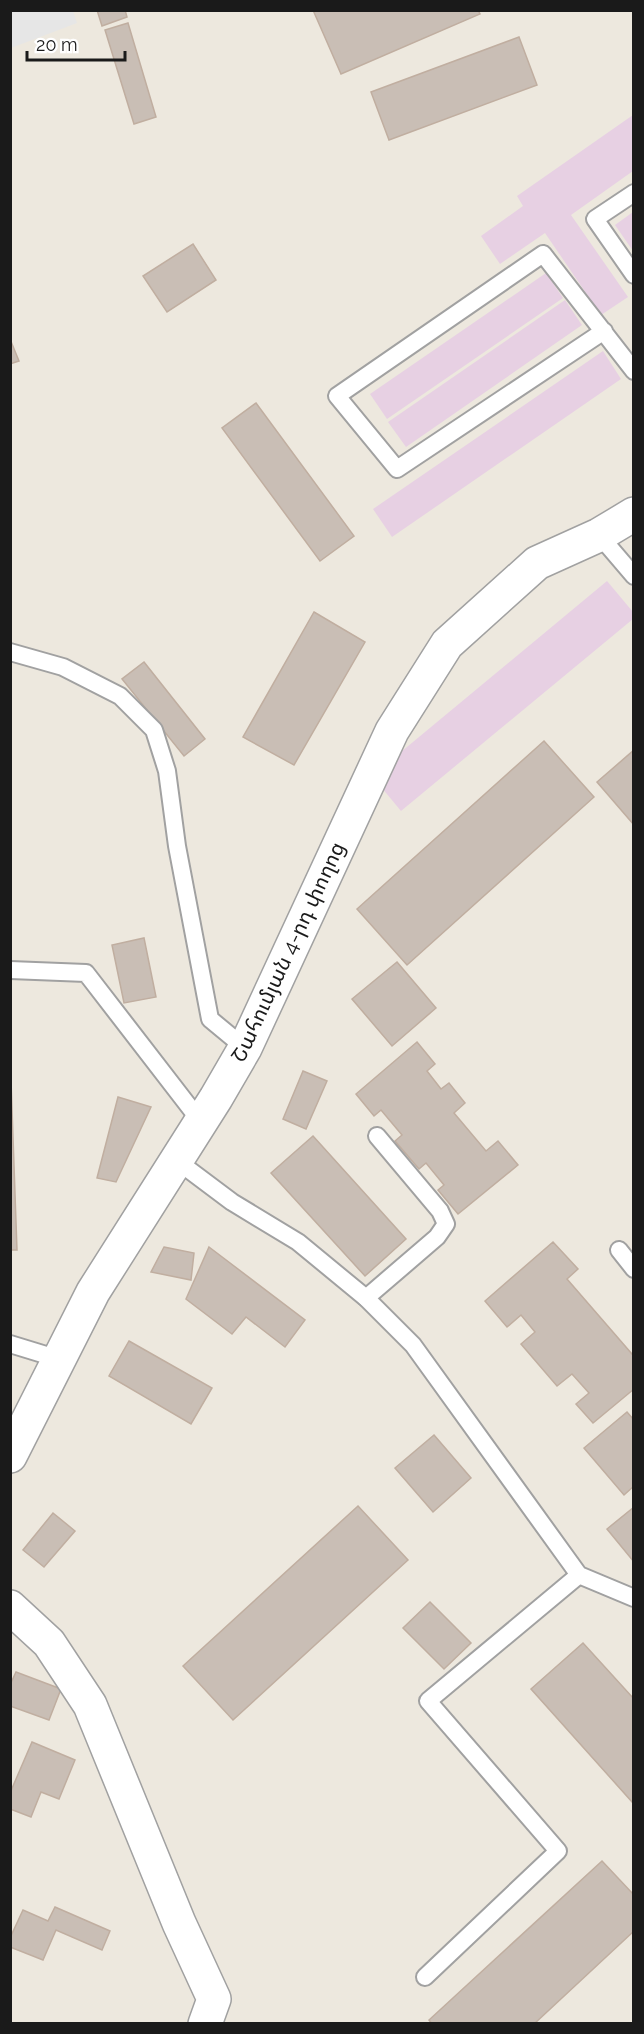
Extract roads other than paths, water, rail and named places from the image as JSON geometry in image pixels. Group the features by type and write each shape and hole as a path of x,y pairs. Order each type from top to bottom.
{"street":[{"name":"Շահումյան 4-րդ փողոց","path":"10,1456 93,1292 245,1048 392,731 447,644 537,563 599,535 633,514"},
{"path":"10,1607 49,1643 90,1705 215,2015"}],"lane":[{"path":"633,193 595,219 633,275"},
{"path":"604,331 397,470 337,396 543,254 604,331 633,370"},
{"path":"599,535 633,576"},
{"path":"10,652 63,667 120,696 154,730 167,771 177,846 210,1019 245,1048"},
{"path":"10,970 86,973 201,1122"},
{"path":"366,1298 437,1237 446,1224 440,1211 376,1136"},
{"path":"176,1160 232,1202 298,1242 366,1298 413,1345 579,1575 633,1598"},
{"path":"619,1250 633,1269"},
{"path":"10,1344 59,1359"},
{"path":"425,1977 558,1851 428,1701 579,1575"}]}
